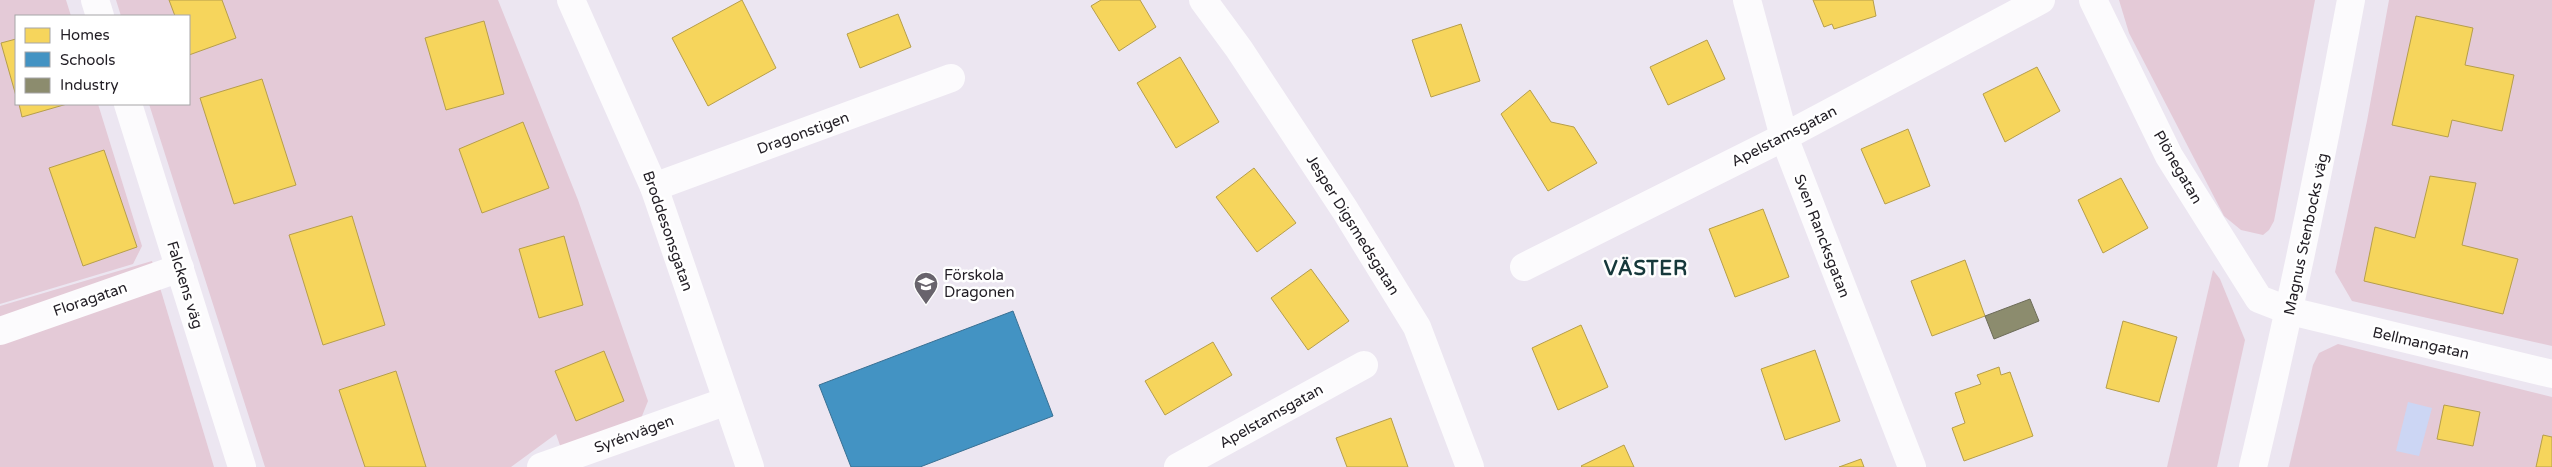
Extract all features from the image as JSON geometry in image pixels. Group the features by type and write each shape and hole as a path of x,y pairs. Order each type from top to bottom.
{"street":[{"path":"95,0 100,15"},
{"name":"Broddesonsgatan","path":"571,0 654,187 750,467"},
{"name":"Jesper Digsmedsgatan","path":"1203,0 1239,48 1345,210 1417,327 1470,467"},
{"name":"Sven Rancksgatan","path":"1747,0 1784,137 1912,467"},
{"name":"Apelstamsgatan","path":"1524,267 1784,137 2041,0"},
{"name":"Plönegatan","path":"2093,0 2169,156 2259,299 2290,311"},
{"name":"Magnus Stenbocks väg","path":"2253,467 2290,311 2322,159 2351,0"},
{"name":"Dragonstigen","path":"654,187 951,78"},
{"name":"Falckens väg","path":"128,105 242,467"},
{"name":"Floragatan","path":"0,331 180,268"},
{"name":"Bellmangatan","path":"2290,311 2552,374"},
{"name":"Apelstamsgatan","path":"1178,467 1364,365"},
{"name":"Syrénvägen","path":"541,467 727,401"}],"shaded area":[{"path":"0,0 66,0 71,15 15,15 15,105 98,105 142,246 133,264 0,304"},
{"path":"116,0 498,0 578,200 648,401 638,426 562,451 556,434 511,467 265,467 149,105 190,105 190,15 121,15"},
{"path":"2119,0 2315,0 2274,221 2269,230 2263,235 2241,230 2224,216 2129,33"},
{"path":"2389,0 2552,0 2552,346 2352,301 2335,272 2367,121"},
{"path":"152,261 214,467 0,467 0,306"},
{"path":"2213,270 2220,279 2245,340 2217,467 2167,467"},
{"path":"2338,344 2552,397 2552,467 2289,467 2313,365 2319,353"}],"water":[{"path":"2408,402 2432,408 2419,456 2396,451"}],"building: Homes":[{"path":"169,0 222,0 236,38 190,55 190,15 175,15"},
{"path":"742,0 776,68 708,106 672,38"},
{"path":"1101,0 1140,0 1156,27 1119,51 1091,6"},
{"path":"1813,0 1873,0 1876,16 1834,29 1832,24 1824,27"},
{"path":"898,14 911,47 860,68 847,34"},
{"path":"2416,16 2473,28 2465,65 2514,75 2502,131 2452,120 2448,137 2392,125"},
{"path":"484,21 504,94 446,110 425,38"},
{"path":"1461,24 1480,81 1431,97 1412,40"},
{"path":"15,39 15,92 1,43"},
{"path":"1707,40 1725,79 1668,105 1650,67"},
{"path":"1180,57 1219,122 1176,148 1137,83"},
{"path":"2037,67 2060,111 2005,142 1983,94"},
{"path":"262,79 296,185 234,204 200,98"},
{"path":"1530,90 1551,122 1574,127 1597,163 1548,191 1501,114"},
{"path":"19,105 64,105 22,117"},
{"path":"523,122 549,188 482,213 459,149"},
{"path":"1908,129 1930,186 1885,204 1861,149"},
{"path":"104,150 137,247 83,266 49,168"},
{"path":"1254,168 1296,223 1257,252 1216,197"},
{"path":"2430,176 2476,183 2462,245 2518,259 2503,314 2364,281 2375,227 2415,238"},
{"path":"2121,178 2148,228 2103,253 2078,200"},
{"path":"1763,209 1789,277 1735,297 1709,229"},
{"path":"352,216 385,325 323,345 289,235"},
{"path":"564,236 583,305 539,318 519,249"},
{"path":"1965,260 1985,316 1932,336 1911,281"},
{"path":"1311,269 1349,321 1308,350 1271,298"},
{"path":"2123,321 2177,337 2159,402 2106,388"},
{"path":"1581,325 1608,387 1558,410 1532,348"},
{"path":"1213,342 1232,375 1165,415 1145,381"},
{"path":"1815,350 1840,421 1785,440 1761,369"},
{"path":"604,351 624,401 576,421 555,371"},
{"path":"1999,367 2001,375 2010,372 2033,436 1964,461 1952,428 1965,423 1955,393 1981,384 1977,375"},
{"path":"396,371 426,467 365,467 339,390"},
{"path":"2444,405 2480,412 2473,446 2437,439"},
{"path":"1391,418 1408,467 1347,467 1336,438"},
{"path":"2543,435 2552,437 2552,467 2536,467"},
{"path":"1624,445 1634,467 1581,466"},
{"path":"1861,459 1864,467 1839,467"}],"building: Schools":[{"path":"1013,311 1053,416 920,467 851,467 819,385"}],"building: Industry":[{"path":"2030,299 2039,321 1994,339 1985,316"}],"place":[{"name":"Förskola Dragonen","path":"926,305"}],"district":[{"name":"VÄSTER","path":"1646,269"}]}
